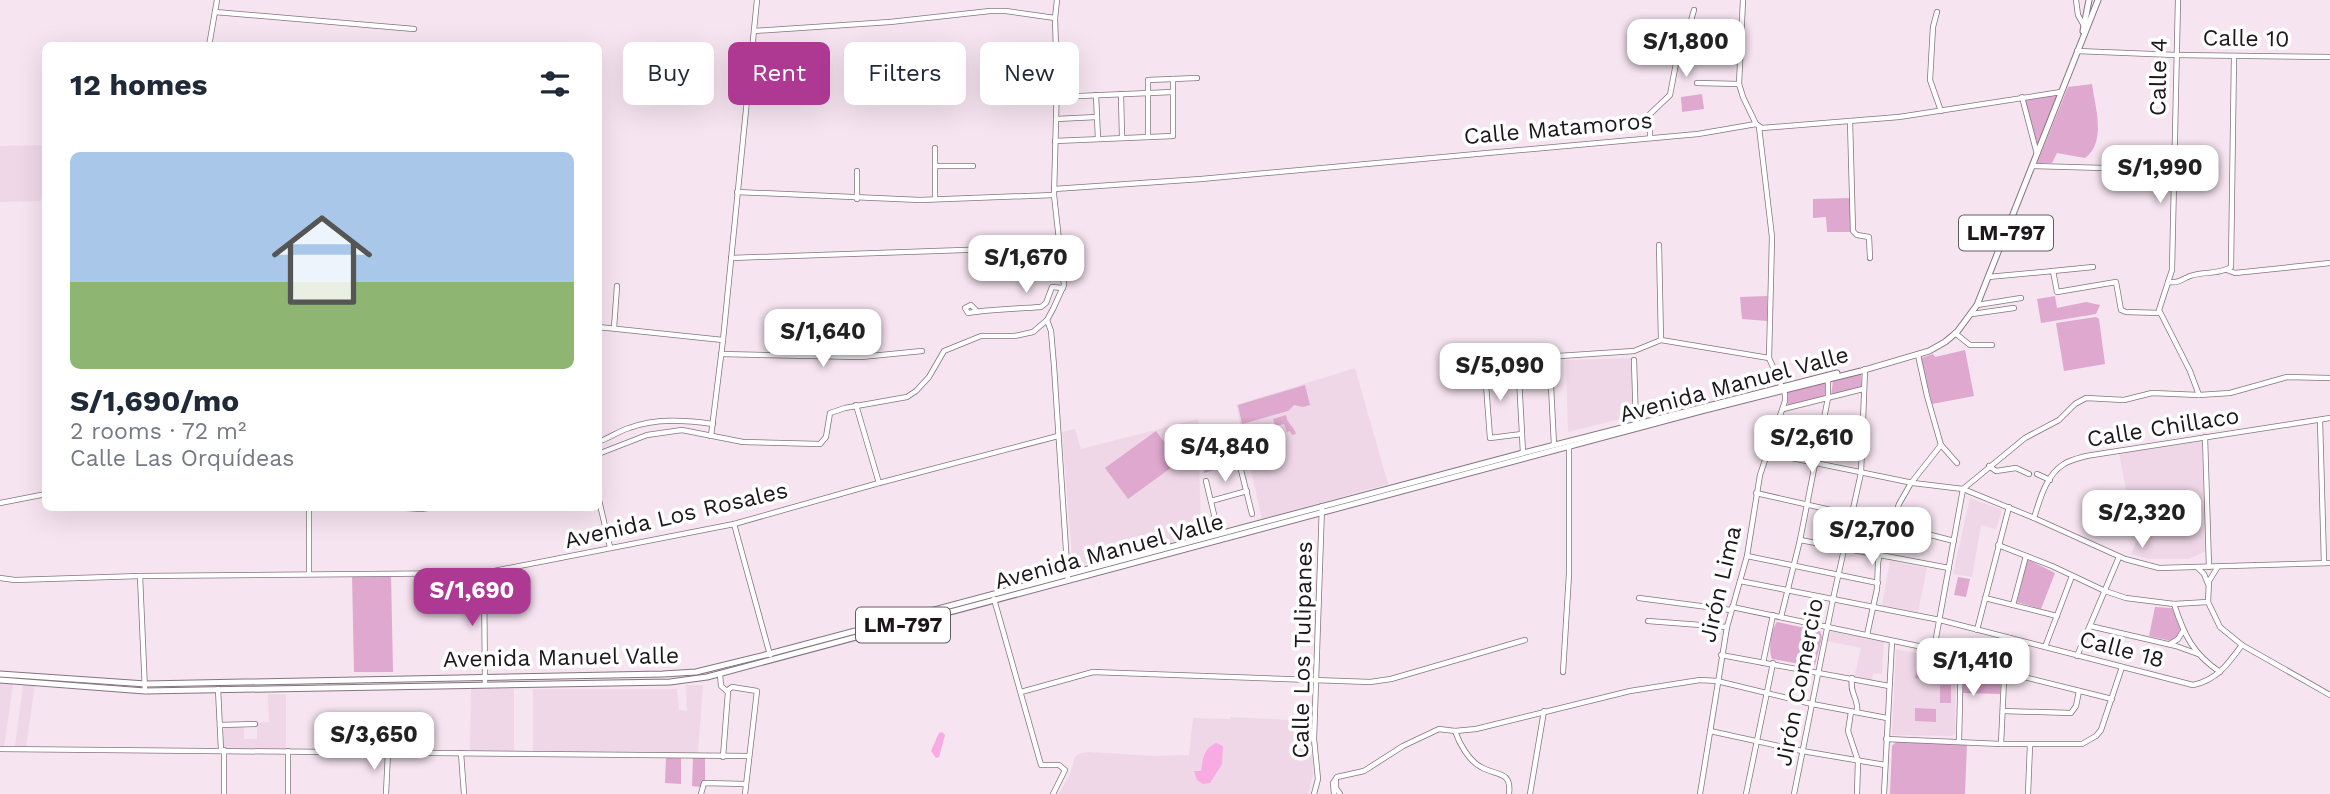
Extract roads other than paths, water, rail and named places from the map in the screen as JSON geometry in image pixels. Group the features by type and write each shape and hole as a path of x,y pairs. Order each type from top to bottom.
{"main road":[{"name":"LM-797","path":"2082,36 2090,0"},
{"name":"LM-797","path":"1865,369 1934,349 1955,333 1972,314 2034,166 2098,0"},
{"name":"Avenida Manuel Valle","path":"0,674 146,687 485,681 670,682 720,674 771,657 1478,467 1865,369"},
{"name":"Avenida Manuel Valle","path":"1478,467 1554,444 1636,426"},
{"name":"Avenida Manuel Valle","path":"0,680 218,689 663,674 696,672 771,657"}],"street":[{"path":"210,42 217,0"},
{"path":"711,436 757,0"},
{"path":"1055,42 1057,0"},
{"path":"1743,0 1740,84 1743,97 1758,126 1772,237 1769,358 1782,388"},
{"path":"2076,0 2078,15 2083,24"},
{"name":"Calle 4","path":"2160,313 2160,300 2172,270 2178,0"},
{"path":"1650,138 1650,114 1670,95 1677,58 1681,55 1694,10"},
{"path":"754,31 890,22 990,11 1055,18"},
{"path":"215,12 414,29"},
{"path":"1937,12 1933,27 1930,80 1941,111"},
{"name":"Calle 10","path":"2077,51 2330,57"},
{"path":"2227,270 2232,262 2234,56"},
{"path":"1148,137 1147,80 1198,78"},
{"path":"1055,141 1173,136 1172,79"},
{"path":"1697,83 1740,84"},
{"path":"1079,96 1173,92"},
{"name":"Calle Matamoros","path":"737,192 857,199 935,199 1054,192 1698,134 1758,126 1899,117 2062,92"},
{"path":"1121,94 1122,138"},
{"path":"1096,95 1098,139"},
{"path":"2022,97 2038,156"},
{"path":"602,452 647,435 682,430 743,442 820,444 826,437 830,413 856,405 907,397 929,377 944,351 981,336 1003,337 1033,332 1047,320 1064,285 1054,192 1056,105"},
{"path":"1056,119 1097,117"},
{"path":"1850,121 1853,231 1859,236 1869,237 1870,258"},
{"path":"935,148 935,199"},
{"path":"935,166 973,166"},
{"path":"2034,166 2104,167"},
{"path":"856,171 857,199"},
{"path":"1659,245 1661,340"},
{"path":"731,258 993,249 992,264 1037,261 1046,253 1061,255"},
{"path":"2168,282 2179,283 2190,276 2227,270 2235,273 2330,263"},
{"path":"1988,277 2093,267"},
{"path":"2053,271 2057,292 2116,282 2121,310 2160,313 2190,371 2199,395"},
{"path":"614,328 617,286"},
{"path":"976,310 1041,307 1046,303 1052,287 1063,288"},
{"path":"1977,305 2021,298"},
{"path":"1972,314 2014,309"},
{"path":"1047,320 1051,331 1068,577"},
{"path":"602,327 723,340"},
{"path":"1955,333 1970,345 1992,345"},
{"path":"1470,362 1634,351 1661,340 1769,358"},
{"path":"721,354 861,357 922,351"},
{"path":"1918,355 1941,445 1957,463"},
{"path":"1518,358 1523,453"},
{"path":"1634,360 1636,426"},
{"name":"Jirón Comercio","path":"1794,794 1861,473 1865,369"},
{"path":"1485,371 1490,438 1522,434"},
{"path":"1781,617 1800,540 1828,399 1828,377"},
{"path":"1934,649 1963,489 2032,433 2055,423 2075,404 2086,398 2124,400 2152,393 2230,393 2287,377 2330,378"},
{"path":"1551,386 1554,444"},
{"name":"Jirón Lima","path":"1700,794 1721,655 1747,556 1756,493 1783,409 1785,396 1782,388"},
{"path":"1783,409 1863,389"},
{"path":"856,405 879,483"},
{"name":"Calle Chillaco","path":"2034,518 2044,489 2065,463 2086,456 2330,418"},
{"path":"602,440 627,428 644,424 678,420 713,424"},
{"path":"1767,453 1910,483 1963,489 2119,557 2159,568 2327,563 2320,420"},
{"name":"Avenida Los Rosales","path":"0,579 484,573 734,524 1058,436"},
{"path":"2205,437 2209,567"},
{"path":"1867,635 1885,534 1892,525 1910,483 1941,445"},
{"path":"1563,673 1569,583 1569,446"},
{"path":"1989,466 1996,471 2016,468 2029,474"},
{"path":"1241,470 1252,514"},
{"path":"2037,474 2050,480"},
{"path":"1206,481 1217,527"},
{"path":"1211,501 1247,491"},
{"path":"1756,493 1954,541"},
{"path":"0,503 42,495"},
{"path":"1976,629 2008,507"},
{"name":"Calle Los Tulipanes","path":"1314,794 1318,775 1314,739 1322,509"},
{"path":"309,511 309,574"},
{"path":"602,511 610,547"},
{"path":"734,524 771,657"},
{"path":"1800,540 1949,568"},
{"path":"1998,545 2105,592 2138,601 2174,604 2208,602"},
{"path":"1747,556 1878,583"},
{"path":"2013,606 2026,556"},
{"path":"2077,656 2119,557"},
{"path":"2196,567 2204,574 2208,585 2208,602 2220,627 2242,645 2329,693"},
{"path":"2208,585 2218,567"},
{"path":"484,573 485,681"},
{"path":"140,576 146,687"},
{"path":"2045,647 2072,576"},
{"name":"Calle 18","path":"1740,581 1940,620 2193,684 2203,682 2220,672"},
{"path":"1639,597 1773,615 1961,655 1959,741"},
{"path":"993,598 1041,765 1059,765 1064,768 1065,774 1053,794"},
{"path":"1985,598 2057,616"},
{"path":"2174,604 2183,631 2198,654 2220,672 2242,645"},
{"path":"1763,663 1773,615"},
{"path":"1648,621 1727,627"},
{"path":"2090,626 2169,644 2198,654"},
{"path":"2169,644 2178,639 2183,631"},
{"path":"2001,744 2004,672 2010,638"},
{"path":"1021,692 1093,672 1370,682 1391,679 1525,640"},
{"path":"1884,794 1892,641"},
{"path":"1721,655 1889,686"},
{"path":"1747,794 1773,663"},
{"path":"1886,739 2030,745 2082,744 2101,730 2122,667"},
{"path":"2004,672 2112,699"},
{"path":"720,674 721,685 728,690"},
{"path":"1852,678 1851,690 1857,703 1848,731 1858,761 1857,794"},
{"path":"1337,794 1338,777 1364,771 1403,746 1439,729 1476,729 1630,691 1700,680 1717,681 1812,704 1888,718"},
{"path":"728,690 732,687 757,691 745,794"},
{"path":"218,689 224,794"},
{"path":"723,757 728,690"},
{"path":"2003,711 2071,712 2076,706 2079,691"},
{"path":"1530,794 1544,711"},
{"path":"220,725 255,724"},
{"path":"1455,731 1471,758 1480,767 1505,776 1509,781 1508,794"},
{"path":"1710,731 1885,765"},
{"path":"2028,794 2030,745"},
{"path":"0,749 749,756"},
{"path":"288,751 288,794"},
{"path":"386,794 388,752"},
{"path":"461,753 464,794"},
{"path":"701,794 704,783 746,784"}]}
